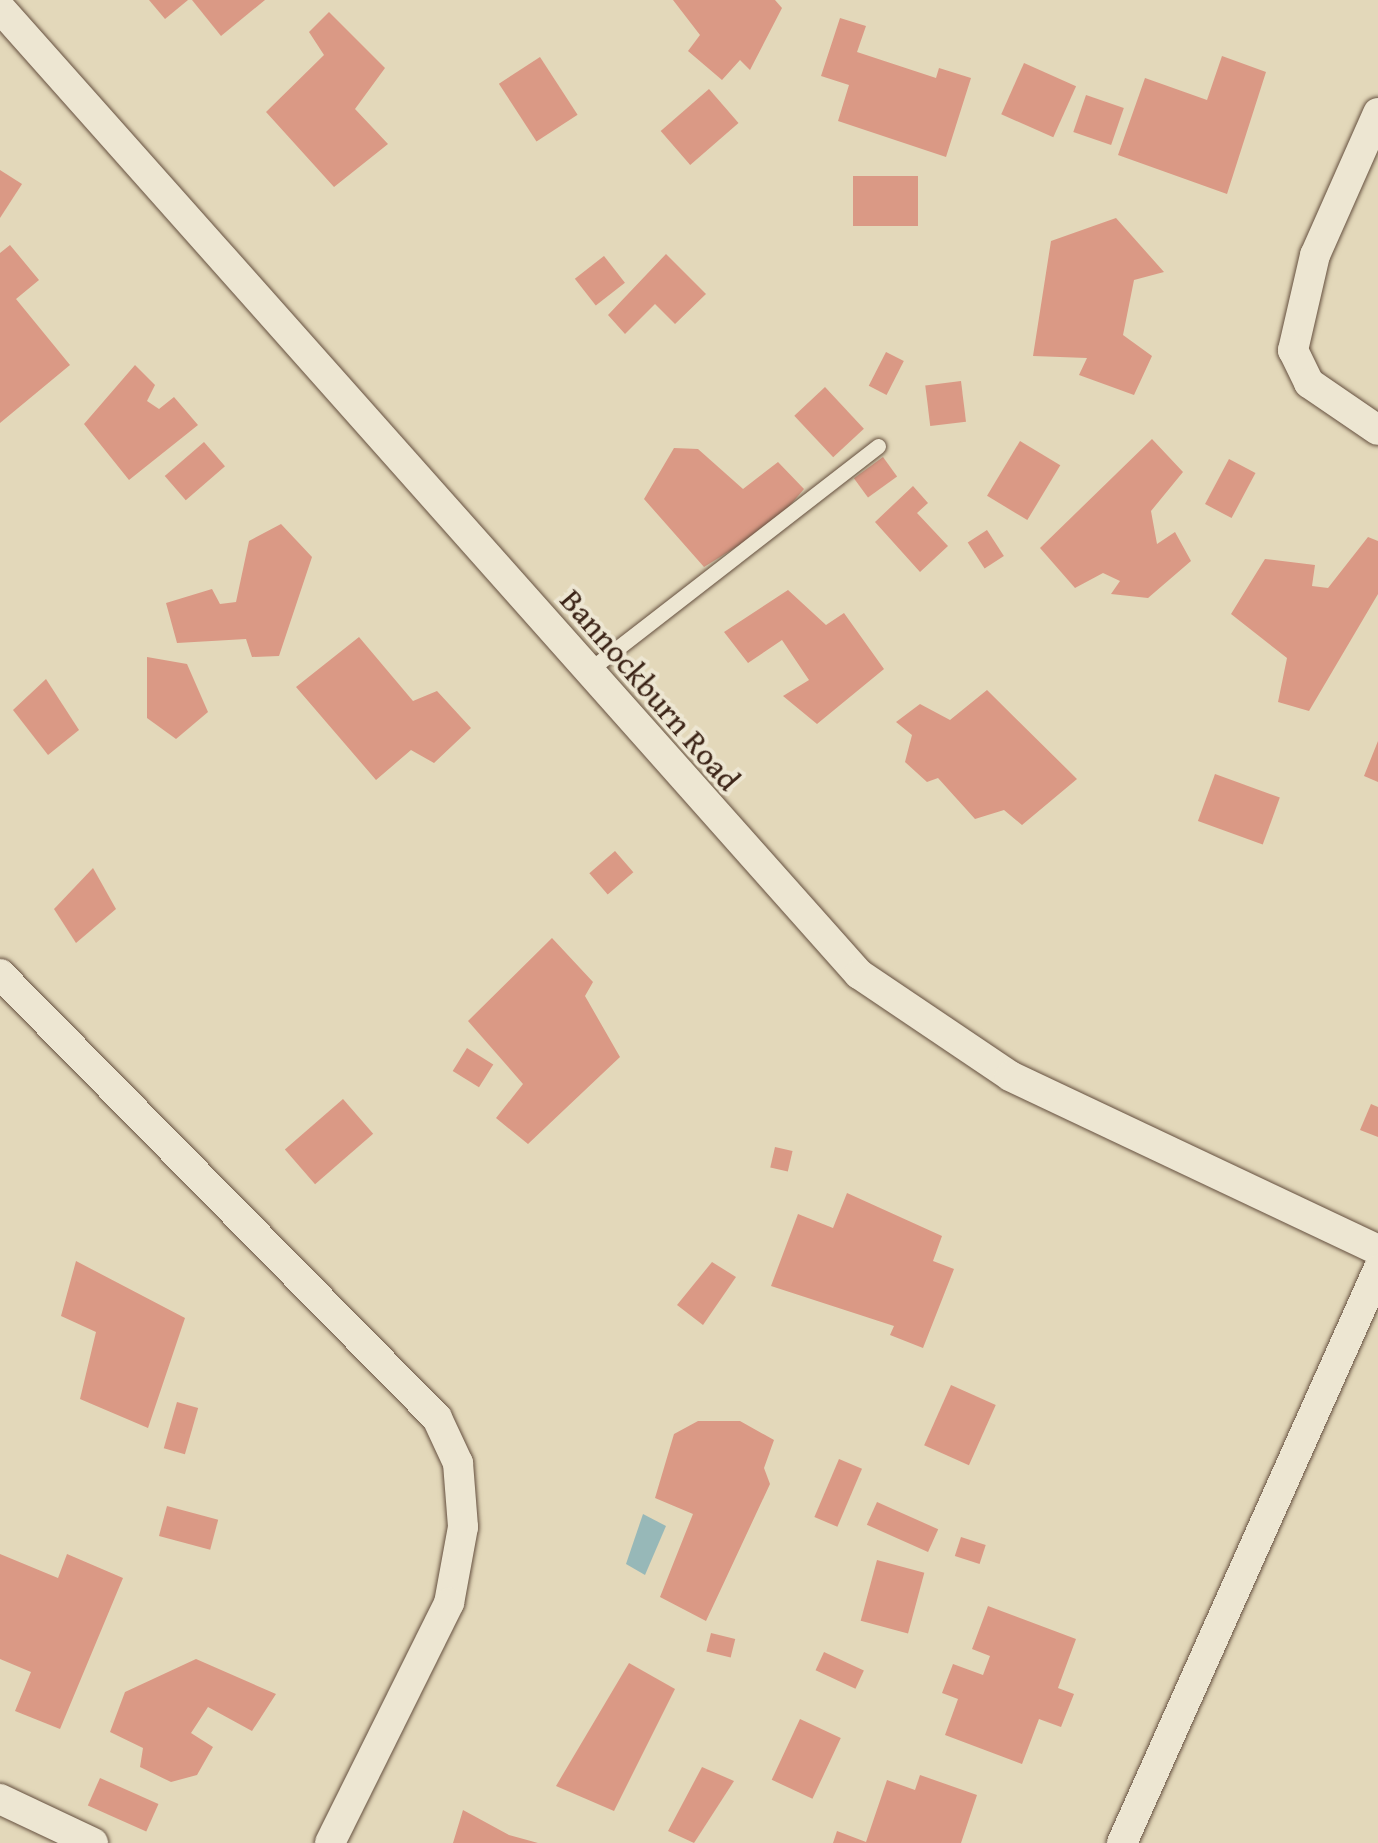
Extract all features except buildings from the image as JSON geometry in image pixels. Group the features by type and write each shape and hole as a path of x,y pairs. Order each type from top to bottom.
{"street":[{"name":"Bannockburn Road","path":"0,8 828,945 933,1031 1378,1250"},
{"path":"1378,113 1316,256 1293,350 1309,383 1378,430"},
{"path":"0,974 437,1418 458,1463 462,1526 449,1603 330,1843"},
{"path":"1122,1843 1378,1270"},
{"path":"0,1799 93,1843"}],"lane":[{"path":"588,671 878,446"}],"water":[{"path":"643,1514 666,1526 645,1575 626,1564"}]}
